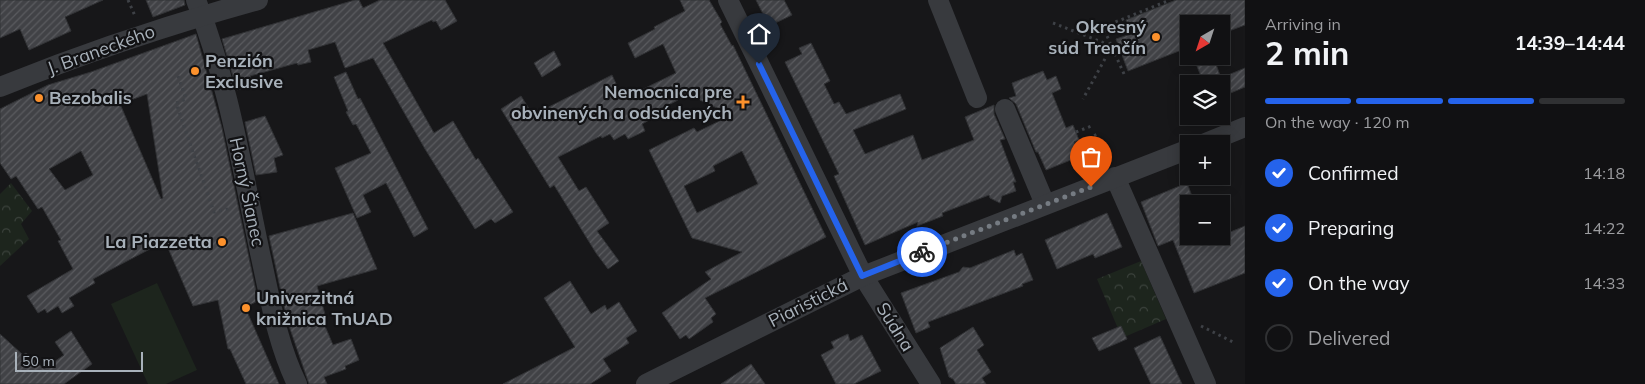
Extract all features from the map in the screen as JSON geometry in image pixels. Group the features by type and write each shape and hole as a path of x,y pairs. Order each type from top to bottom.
{"street":[{"name":"J. Braneckého","path":"0,88 199,8 258,0"},
{"name":"Súdna","path":"728,0 862,276 931,384"},
{"path":"938,0 977,98"},
{"name":"Horný Šianec","path":"199,8 217,60 276,330 297,384"},
{"path":"1005,109 1045,204"},
{"path":"1226,135 1245,127"},
{"name":"Piaristická","path":"646,384 675,378 862,276 1115,177 1174,149"},
{"path":"1115,177 1206,384"}],"path":[{"path":"128,0 135,16"},
{"path":"1124,74 1103,27 1170,0"},
{"path":"1053,23 1112,46"},
{"path":"1083,99 1112,46"},
{"path":"178,76 186,100 176,103 214,212 250,204"},
{"path":"1076,132 1094,125"},
{"path":"1088,138 1098,134"},
{"path":"1194,323 1233,342"}],"green space":[{"path":"11,183 32,211 21,224 29,239 0,266 0,194"},
{"path":"1141,261 1166,319 1122,338 1097,279"},
{"path":"157,283 197,370 166,384 148,384 111,304"}],"building":[{"path":"0,0 103,0 65,17 71,31 29,50 20,29 0,38"},
{"path":"146,0 184,0 185,5 153,17"},
{"path":"359,0 363,8 380,0 445,0 457,21 441,30 436,21 433,22 432,20 383,43 434,133 453,121 476,160 478,158 513,212 495,223 491,219 475,229 425,149 373,58 345,68 335,42 308,50 311,62 298,65 297,63 250,76 254,85 237,90 222,39"},
{"path":"680,0 709,0 722,22 720,24 733,45 826,237 705,298 716,314 711,318 713,322 689,339 686,335 680,339 662,313 711,279 705,272 742,252 692,238 649,150 694,128 697,132 732,115 700,100 694,92 689,95 670,86 678,100 651,114 653,118 642,124 645,131 628,139 625,134 614,140 610,134 602,138 601,136 558,157 579,191 586,187 609,223 597,231 619,261 608,269 554,185 550,188 501,109 521,96 533,115 612,75 623,99 676,73 663,44 635,58 628,43 685,11","holes":["742,151 758,184 697,213 684,186 715,171 713,166"]},
{"path":"756,0 784,0 792,15 769,26"},
{"name":"Okresný súd Trenčín","path":"1176,0 1245,0 1245,25 1230,31 1230,15 1180,15 1180,51 1128,71 1116,39 1131,34 1126,20"},
{"path":"196,34 222,128 258,301 245,307 279,384 246,384 230,349 228,349 218,300 193,306 165,241 93,279 95,283 69,298 74,306 62,313 58,306 47,313 45,309 38,313 27,296 73,269 58,241 61,240 42,207 38,209 16,176 11,179 0,163 0,109 48,85 91,72","holes":["147,94 163,198 161,199 120,104","81,151 93,175 65,190 49,169"]},
{"path":"811,43 830,81 824,84 834,104 839,102 846,114 900,94 906,109 853,130 865,154 913,135 922,160 974,140 965,117 994,105 994,114 1005,139 1000,140 1016,182 1013,182 1016,191 1002,196 1000,203 990,198 989,195 942,213 943,216 917,226 918,222 865,245 834,176 839,174 785,62 802,54 799,48"},
{"path":"554,51 561,65 542,77 534,63"},
{"path":"1197,65 1216,65 1220,75 1200,75"},
{"path":"1245,68 1245,87 1230,93 1230,75 1228,75"},
{"path":"1043,71 1047,80 1056,76 1061,89 1052,93 1066,128 1073,125 1079,140 1074,142 1076,146 1073,147 1078,157 1046,170 1038,152 1036,152 1016,104 1009,98 1016,96 1012,83"},
{"path":"346,72 358,99 360,98 428,229 414,237 386,183 363,195 371,212 357,218 335,168 371,153 356,124 353,125 346,112 348,111 334,77"},
{"path":"265,116 283,155 274,158 277,172 256,175 245,122"},
{"path":"1182,185 1188,185 1192,195 1180,195 1180,245 1230,245 1230,232 1245,226 1245,273 1194,293 1173,240 1158,246 1141,202"},
{"path":"353,213 377,269 317,286 326,318 322,319 333,345 351,339 359,360 345,366 346,369 324,377 327,384 309,384 287,320 269,236"},
{"path":"1107,213 1122,247 1095,258 1093,254 1057,269 1045,240"},
{"path":"1014,250 1016,256 1022,253 1033,280 1022,284 1023,286 928,322 930,327 916,333 901,293 959,272 963,267 970,268"},
{"path":"570,281 591,314 605,305 607,310 619,302 637,331 626,338 629,343 603,359 611,371 590,384 503,384 575,347 544,298"},
{"path":"1121,326 1127,339 1099,351 1092,338"},
{"path":"973,327 984,345 977,350 991,372 982,378 986,384 956,384 949,377 940,348"},
{"path":"71,331 92,364 64,384 0,384 0,334 23,355 26,353 44,369 64,355 55,342"},
{"path":"848,334 850,341 862,335 881,371 854,384 836,384 821,355 834,348 831,342"},
{"path":"1160,336 1182,384 1151,384 1134,348"},
{"path":"751,364 765,384 721,384"}],"way so far":[{"path":"922,252 1091,187"}],"place":[{"name":"Okresný súd Trenčín","path":"1156,37"},
{"name":"Penzión Exclusive","path":"195,71"},
{"name":"Bezobalis","path":"39,98"},
{"name":"Nemocnica pre obvinených a odsúdených","path":"743,102"},
{"name":"La Piazzetta","path":"222,242"},
{"name":"Univerzitná knižnica TnUAD","path":"246,308"}],"route":[{"path":"759,64 862,276 922,252"}]}
